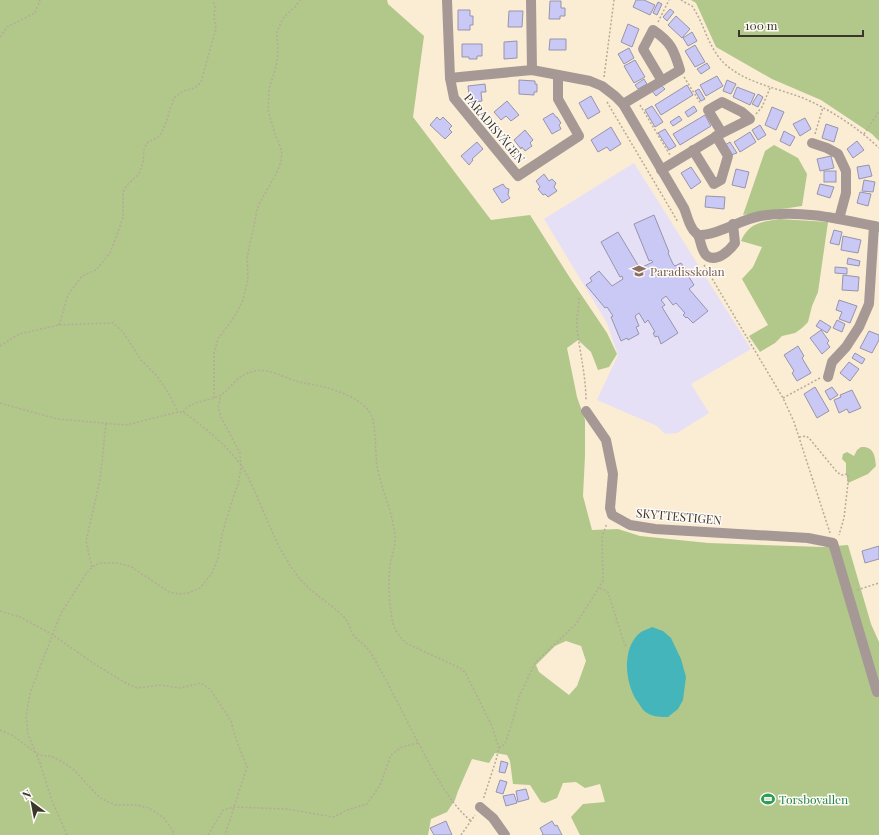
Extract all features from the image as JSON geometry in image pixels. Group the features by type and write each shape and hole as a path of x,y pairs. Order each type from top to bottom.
{"street":[{"name":"PARADISVÄGEN","path":"447,0 450,78 454,98 518,176 579,136 558,98 558,75"},
{"path":"531,0 532,70"},
{"path":"622,104 662,81 680,70 674,52 665,38 653,30 643,49 662,81"},
{"name":"PARADISVÄGEN","path":"450,78 532,70 590,81 602,86 615,96 622,104 684,208 693,230 698,235 699,243 706,255 711,257 720,256 729,251 735,243 733,224"},
{"path":"661,170 674,161 719,134 750,119 742,112 722,102 708,110 719,134 728,156 721,180 714,184 693,150"},
{"path":"812,143 827,148 838,154 846,171 846,193 839,219"},
{"path":"698,235 708,235 733,224 760,216 787,213 839,219 877,227 875,292 859,327 846,347 832,362 828,377"},
{"path":"586,411 606,440 613,474 610,508 612,515"},
{"name":"SKYTTESTIGEN","path":"612,515 630,525 655,529 808,538 832,543"},
{"path":"832,543 877,692 879,691"},
{"path":"480,807 493,818 505,835"}],"path":[{"path":"0,36 7,27 35,13 40,0"},
{"path":"60,325 68,295 82,276 96,270 110,253 123,218 123,192 127,184 139,174 147,143 160,136 174,98 183,91 194,88 201,82 216,28 214,17 215,7 213,0"},
{"path":"214,398 214,353 218,339 235,316 243,300 248,279 247,258 258,206 281,162 282,151 268,110 269,89 276,67 278,53 277,31 284,17 300,0"},
{"path":"602,86 614,0"},
{"path":"653,30 669,0"},
{"path":"681,0 693,7 712,48 724,63 741,76 823,107 864,134 879,148"},
{"path":"680,70 701,105 708,110"},
{"path":"750,119 758,113 770,87"},
{"path":"636,96 648,120 674,161"},
{"path":"606,101 679,222"},
{"path":"812,143 823,107"},
{"path":"864,134 879,112"},
{"path":"703,263 783,398 794,422 832,543"},
{"path":"579,298 577,328 586,391 586,411"},
{"path":"0,346 19,334 60,325 113,323 123,332 141,360 157,376 172,399 178,412"},
{"path":"182,412 197,403 221,395 238,378 250,372 266,370 297,381 327,387 342,393 362,404 368,411 373,422 377,466 395,536 394,550 390,564 389,582 392,617 395,629 406,643 462,669 466,674 492,726 499,748 480,807 461,835"},
{"path":"783,398 821,377 828,377"},
{"path":"67,835 52,801 28,734 26,716 30,693 61,613 92,567 100,563 116,563 130,566 169,592 179,594 188,593 200,588 212,573 218,558 222,535 238,484 241,468 240,452 221,417 218,408 221,395"},
{"path":"0,403 57,419 126,425 182,412 205,428 240,464 255,491 280,549 295,574 303,584 345,618 353,635 368,650 380,668 418,743 448,796 459,810 471,821"},
{"path":"92,567 86,541 100,480 106,423"},
{"path":"799,437 806,436 809,438 837,472 841,475 848,474 844,518 840,534 832,543"},
{"path":"499,748 505,744 519,697 535,663 576,624 600,588 603,581 602,537 604,529 612,515"},
{"path":"847,593 879,583"},
{"path":"600,588 608,592 626,646"},
{"path":"0,611 20,617 53,635 96,665 137,688 160,685 180,688 201,682 210,689 231,721 247,767 225,835"},
{"path":"0,730 12,735 36,753 43,756 51,756 67,765 100,798 115,804 136,805 150,808 164,818 174,831 173,835"},
{"path":"208,835 223,810 234,807 286,809 334,817 347,810 367,804 380,785 391,755 402,747 418,743"}],"shaded area":[{"name":"Paradisskolan","path":"634,163 751,349 691,384 709,413 677,433 665,434 657,426 597,400 618,355 607,323 544,219"}],"green space":[{"path":"0,0 387,0 388,4 424,36 413,117 491,220 530,215 607,333 617,354 609,367 598,370 591,352 578,340 567,348 577,397 585,420 583,496 592,530 618,529 640,536 708,543 823,547 848,545 871,624 879,642 879,835 580,835 571,817 583,804 605,802 600,784 585,788 576,782 563,783 557,798 545,803 541,802 530,785 513,784 510,761 507,755 495,753 489,763 472,759 455,800 447,812 431,819 428,835 0,835","holes":["566,641 581,646 586,661 577,686 569,695 539,672 536,665 555,646"]},
{"path":"691,0 879,0 879,141 872,134 821,100 772,79 716,47 696,3"},
{"path":"774,145 798,158 807,174 802,206 743,215 765,151"},
{"path":"780,219 828,222 818,292 812,306 808,322 795,333 782,336 775,343 760,352 749,336 768,325 742,279 753,267 762,247 741,241 752,226 762,222"},
{"path":"861,447 869,448 873,452 876,466 868,474 848,483 846,463 842,459 843,454 847,452 854,456 857,450"}],"water":[{"path":"652,627 663,631 671,638 681,659 686,677 683,700 678,709 668,717 654,716 644,711 633,693 628,675 627,665 630,647 641,632"}],"building":[{"path":"636,0 644,0 655,5 650,15 633,7"},
{"path":"550,1 561,1 561,8 565,8 565,16 560,16 560,19 549,19"},
{"path":"658,2 662,4 657,15 653,13"},
{"path":"670,9 674,12 667,21 663,17"},
{"path":"458,10 470,10 470,16 473,16 473,25 470,25 470,30 458,30"},
{"path":"509,11 523,11 522,27 508,27"},
{"path":"676,16 690,29 682,38 668,25"},
{"path":"628,24 639,29 632,47 621,42"},
{"path":"692,32 697,41 688,46 683,38"},
{"path":"550,39 566,39 566,50 549,50"},
{"path":"517,41 517,58 504,59 504,42"},
{"path":"462,44 482,44 482,56 477,56 477,59 462,57"},
{"path":"695,45 705,62 695,67 685,51"},
{"path":"629,48 634,58 624,64 618,54"},
{"path":"635,60 645,77 634,83 624,66"},
{"path":"707,63 710,68 701,74 697,69"},
{"path":"717,76 723,86 706,96 700,85"},
{"path":"644,79 647,84 638,89 635,85"},
{"path":"519,80 535,81 535,84 537,84 537,92 534,92 534,95 519,94"},
{"path":"727,80 736,84 731,94 723,91"},
{"path":"485,84 486,92 481,92 482,101 470,103 468,86"},
{"path":"661,85 665,89 656,96 652,91"},
{"path":"687,85 693,95 661,115 655,105"},
{"path":"737,87 755,94 750,105 733,97"},
{"path":"699,89 705,99 701,101 695,91"},
{"path":"758,94 763,97 758,107 752,104"},
{"path":"591,96 600,112 588,119 579,103"},
{"path":"507,101 519,115 511,121 506,116 501,120 494,112"},
{"path":"652,106 663,122 655,127 645,110"},
{"path":"694,106 697,111 688,117 685,112"},
{"path":"772,107 784,112 776,130 765,125"},
{"path":"553,113 561,123 559,125 561,129 552,134 543,119"},
{"path":"705,115 711,126 680,145 673,134"},
{"path":"679,116 682,120 673,126 670,122"},
{"path":"437,117 440,120 443,117 452,126 449,129 452,132 445,139 430,125"},
{"path":"805,118 811,129 800,136 793,124"},
{"path":"826,124 838,128 834,142 822,138"},
{"path":"760,125 766,135 758,140 752,130"},
{"path":"611,127 621,144 610,151 607,147 598,152 591,140"},
{"path":"665,129 676,146 669,150 658,133"},
{"path":"525,130 533,140 530,143 532,146 525,151 522,147 521,149 514,140"},
{"path":"784,131 795,137 790,146 780,141"},
{"path":"750,132 756,142 740,152 734,142"},
{"path":"857,141 864,150 853,158 847,149"},
{"path":"477,142 483,149 472,159 473,160 469,165 461,156"},
{"path":"730,142 737,153 731,155 725,145"},
{"path":"831,156 834,168 820,171 817,159"},
{"path":"869,165 872,176 859,179 857,167"},
{"path":"691,167 701,182 691,189 681,173"},
{"path":"736,169 749,172 745,188 732,185"},
{"path":"824,171 836,171 836,182 824,182"},
{"path":"544,174 549,181 552,179 556,183 554,187 557,191 548,197 545,194 543,195 538,189 540,187 536,181"},
{"path":"864,180 875,182 873,192 862,191"},
{"path":"503,184 509,189 508,195 510,198 502,203 493,189"},
{"path":"820,184 834,187 830,198 817,194"},
{"path":"860,192 871,194 868,206 857,203"},
{"path":"706,196 725,197 724,209 705,207"},
{"path":"654,215 673,264 675,266 681,263 694,285 689,289 708,311 693,323 683,315 685,313 676,303 673,305 666,296 661,300 665,305 662,307 678,333 661,344 658,336 655,337 653,333 655,332 648,320 645,323 639,313 635,316 639,326 636,327 639,334 628,340 627,338 621,341 611,317 613,316 607,307 605,308 586,285 592,281 590,278 599,271 612,286 623,279 622,276 620,277 601,242 618,232 639,267 638,269 653,262 651,260 649,261 634,224"},
{"path":"834,230 842,232 839,245 830,243"},
{"path":"843,236 861,240 858,253 841,250"},
{"path":"848,258 860,261 859,266 847,264"},
{"path":"835,267 847,268 847,274 835,273"},
{"path":"843,275 859,277 858,291 842,290"},
{"path":"839,300 857,306 850,323 839,319 842,312 836,310"},
{"path":"820,320 831,327 827,333 816,326"},
{"path":"837,320 845,324 842,332 833,328"},
{"path":"821,330 829,341 827,343 830,347 822,354 810,338"},
{"path":"869,331 879,335 879,340 872,353 860,348"},
{"path":"798,346 804,356 802,358 811,373 797,381 792,373 794,371 784,355"},
{"path":"855,353 865,359 862,364 852,358"},
{"path":"849,362 859,369 850,381 840,373"},
{"path":"815,387 829,411 817,418 804,394"},
{"path":"832,387 838,395 830,400 825,391"},
{"path":"852,390 861,408 849,413 847,409 839,413 834,400 841,397 840,395"},
{"path":"879,546 879,559 865,563 862,551"},
{"path":"501,761 508,763 505,773 499,772"},
{"path":"500,780 507,782 503,794 496,792"},
{"path":"526,789 529,799 518,802 516,791"},
{"path":"514,794 517,803 506,806 503,796"},
{"path":"446,821 452,835 434,835 430,828"},
{"path":"552,821 555,826 557,825 562,835 542,835 543,834 540,828"}],"place":[{"name":"Paradisskolan","path":"639,271"},
{"name":"Torsbovallen","path":"768,799"}]}
